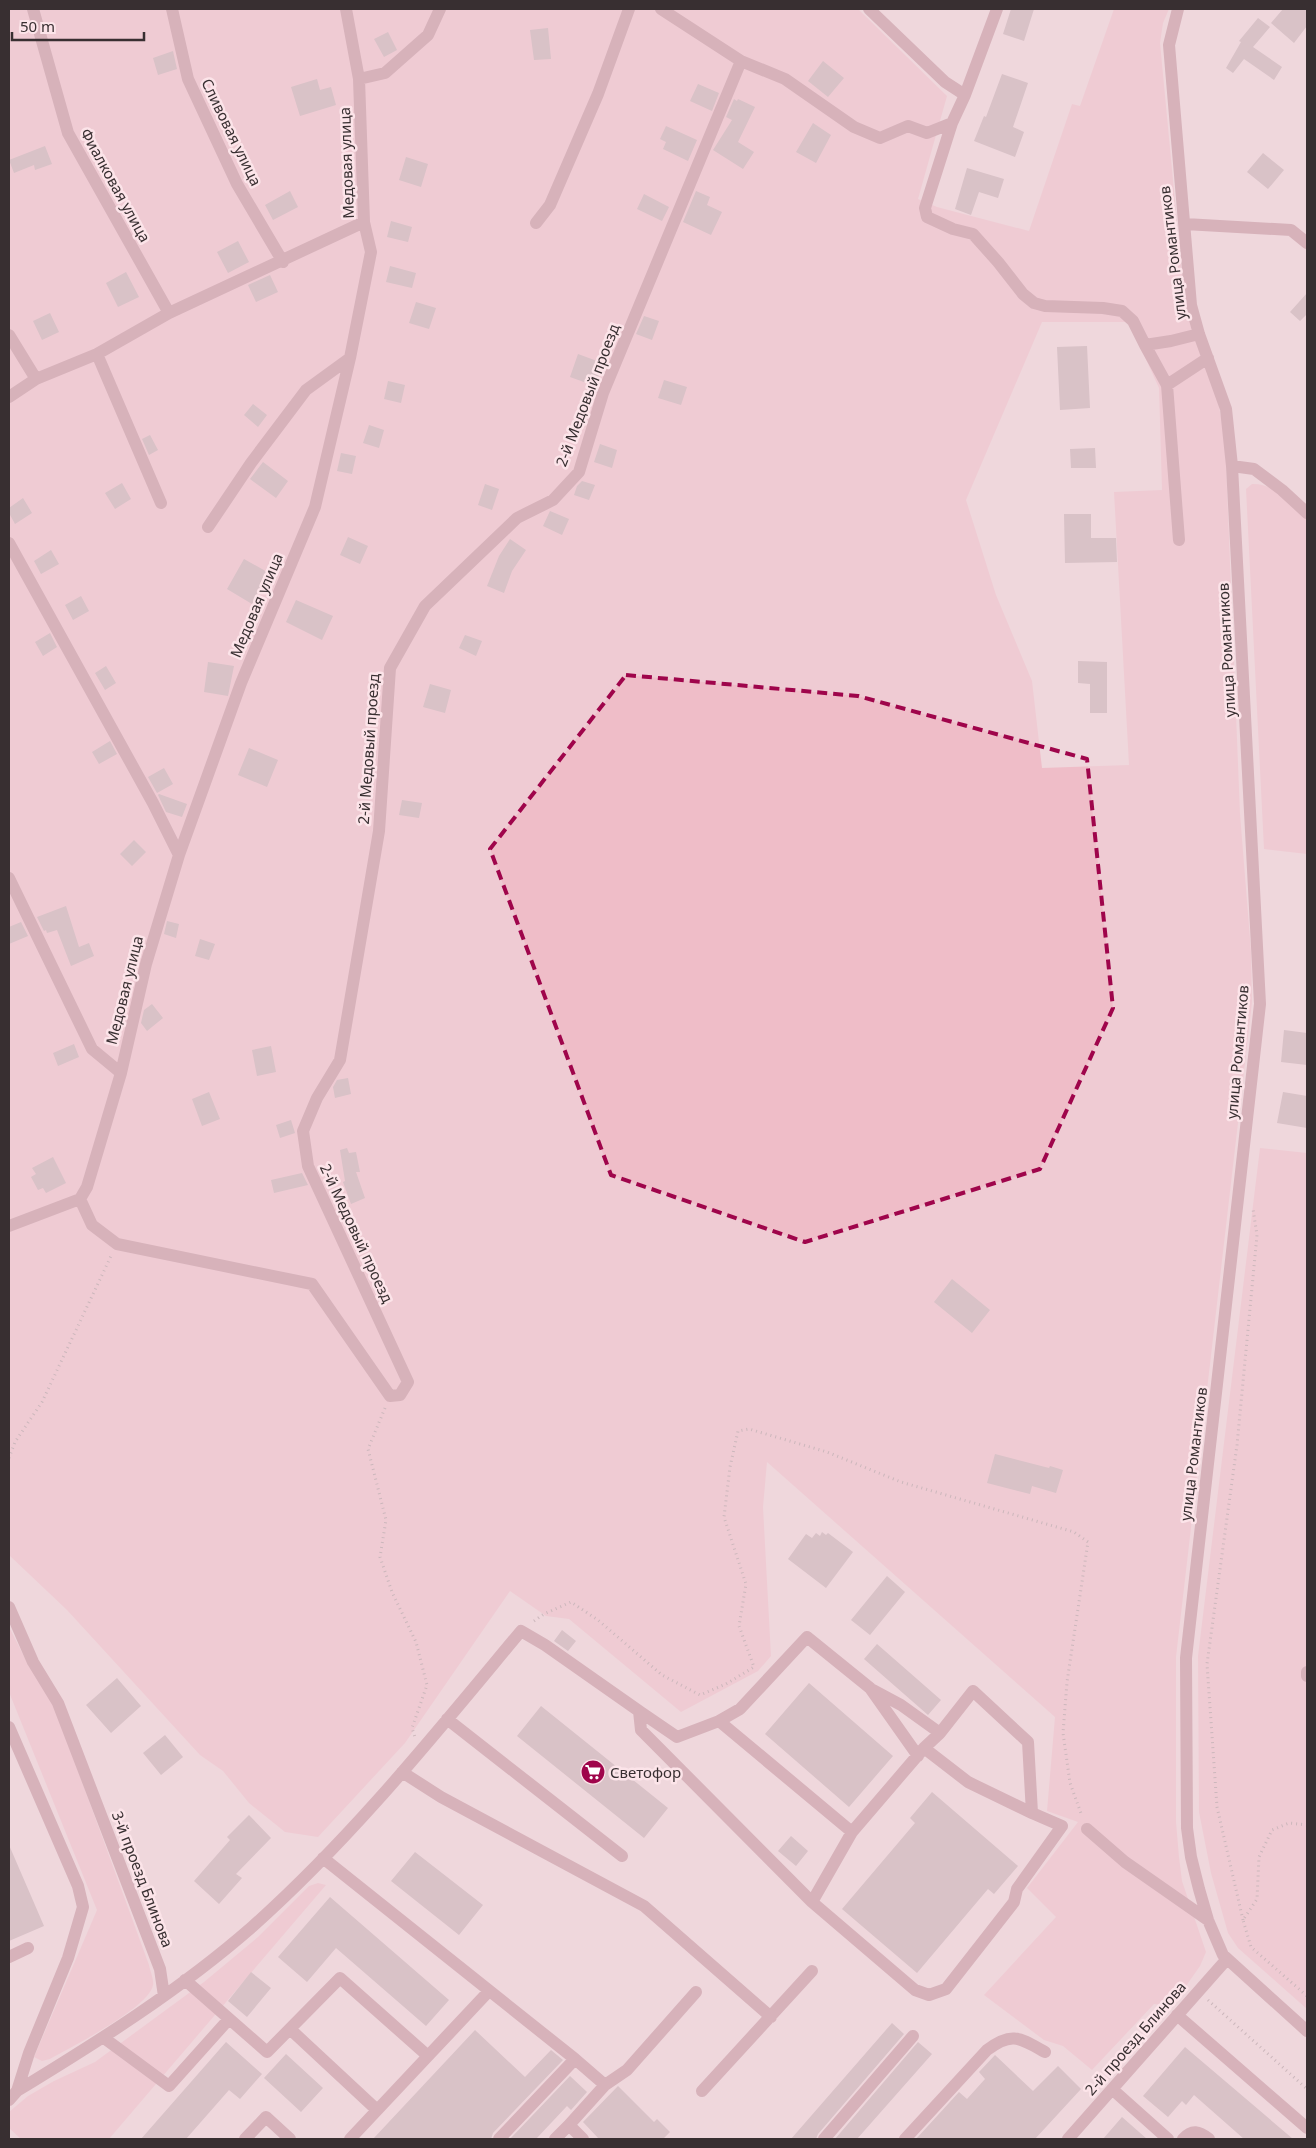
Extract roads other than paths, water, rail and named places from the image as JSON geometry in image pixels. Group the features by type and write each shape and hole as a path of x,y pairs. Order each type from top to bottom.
{"street":[{"name":"Фиалковая улица","path":"33,9 68,133 170,313"},
{"name":"Сливовая улица","path":"172,9 188,79 237,184 283,262"},
{"name":"Медовая улица","path":"80,1200 87,1187 121,1073 146,964 179,855 241,683 315,507 350,358 372,252 364,222 359,79 346,9"},
{"path":"359,79 385,72 428,35 440,9"},
{"path":"536,223 554,197 598,94 629,9"},
{"path":"661,9 742,62 785,80 854,126 880,138 908,126 927,133 952,124"},
{"path":"868,9 945,82 965,95"},
{"path":"997,9 965,95 952,124 925,208 927,217 973,234 1023,294 1034,303 1045,306 1103,308 1122,311 1133,320 1167,385 1179,540"},
{"name":"улица Романтиков","path":"1178,9 1169,45 1191,305 1199,334 1226,409 1232,466 1260,1004 1186,1658 1187,1828 1191,1857 1208,1920 1223,1955 1307,2031"},
{"name":"2-й Медовый проезд","path":"80,1200 92,1225 116,1244 312,1284 395,1395 408,1382 308,1166 304,1131 317,1098 340,1060 379,831 390,668 425,606 517,518 553,500 579,472 602,393 742,62"},
{"path":"9,396 36,379 97,354 170,313 283,262 364,222"},
{"path":"1184,224 1291,230 1307,243"},
{"path":"1145,345 1199,334"},
{"path":"9,335 36,379"},
{"path":"97,354 161,503"},
{"path":"208,527 251,463 306,390 350,358"},
{"path":"1167,385 1208,358"},
{"path":"1232,466 1254,470 1282,490 1307,512"},
{"path":"9,543 153,804 179,855"},
{"path":"9,878 92,1049 121,1073"},
{"path":"9,1226 80,1200"},
{"name":"3-й проезд Блинова","path":"9,1607 33,1662 58,1704 160,1969 164,1996"},
{"path":"13,2095 104,2038 164,1996 251,1928 323,1858 402,1772 521,1631 545,1645 677,1737 719,1721 740,1709 807,1637 870,1688 901,1705 940,1733"},
{"path":"639,1711 641,1730 812,1902 915,1990 929,1995 946,1989 1014,1902 1017,1889 1062,1826 968,1782 921,1752 870,1688"},
{"path":"812,1902 852,1832 921,1752 940,1733 973,1691 1028,1742 1032,1813"},
{"path":"447,1719 622,1856"},
{"path":"719,1721 852,1832"},
{"path":"9,1727 78,1886 83,1907 68,1958 13,2095"},
{"path":"402,1772 441,1797 644,1906 771,2017"},
{"path":"1086,1829 1125,1862 1208,1920"},
{"path":"323,1858 605,2085"},
{"path":"9,1957 28,1948"},
{"name":"2-й проезд Блинова","path":"1068,2139 1227,1959"},
{"path":"702,2091 812,1971"},
{"path":"186,1980 267,2052 340,1978 428,2056"},
{"path":"350,2139 489,1990"},
{"path":"555,2139 605,2085 627,2070 696,1992"},
{"path":"1177,2015 1307,2128"},
{"path":"104,2038 170,2086 230,2018"},
{"path":"290,2029 377,2110"},
{"path":"824,2139 913,2036"},
{"path":"905,2139 987,2050 999,2040 1012,2038 1023,2040 1045,2052"},
{"path":"499,2139 575,2059"},
{"path":"1112,2090 1168,2139"},
{"path":"245,2139 266,2117 290,2139"},
{"path":"569,2125 584,2139"},
{"path":"1183,2139 1192,2132 1198,2131 1209,2139"}],"place":[{"name":"Светофор","path":"593,1772"}]}
